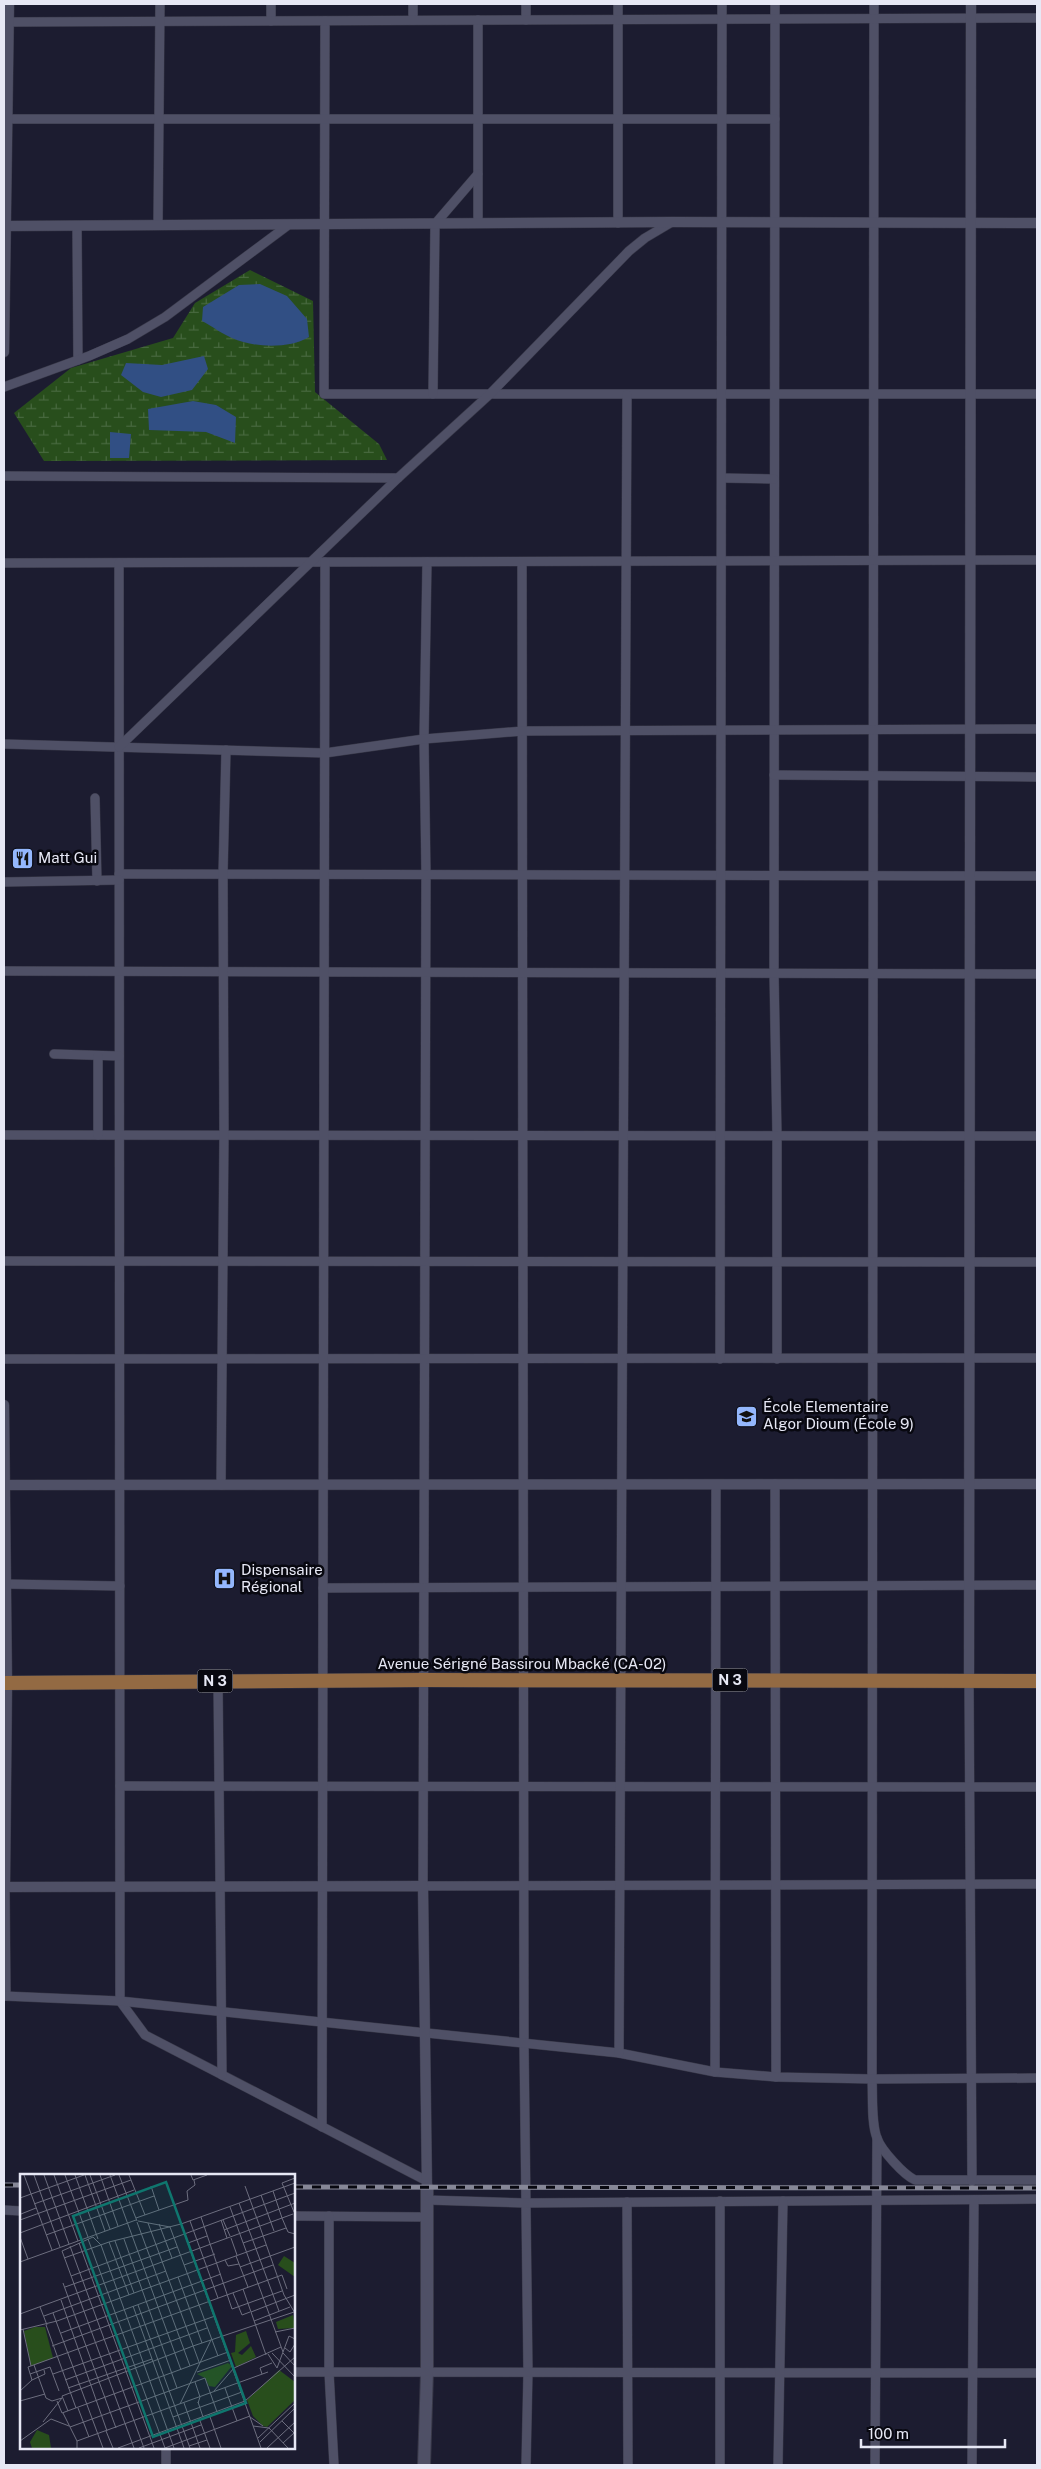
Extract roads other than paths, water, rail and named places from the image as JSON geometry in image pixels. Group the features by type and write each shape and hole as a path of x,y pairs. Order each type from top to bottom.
{"main road":[{"name":"Avenue Sérigné Bassirou Mbacké (CA-02)","path":"5,1683 323,1680 1037,1681"},
{"path":"424,2465 427,2372 427,2190"}],"street":[{"path":"4,352 8,120 6,23 10,4"},
{"path":"158,225 160,4"},
{"path":"271,4 271,21"},
{"path":"413,4 413,20"},
{"path":"526,4 526,20"},
{"path":"618,4 618,223"},
{"path":"720,1359 722,4"},
{"path":"775,4 774,973 777,1136 777,1359"},
{"path":"874,4 872,2079 877,2138 875,2465"},
{"path":"971,4 969,1681 972,2181"},
{"path":"6,23 1037,18"},
{"path":"478,20 478,223"},
{"path":"325,21 324,394 1037,394"},
{"path":"8,120 775,119"},
{"path":"433,394 435,224 478,174"},
{"path":"5,226 288,226 324,224 672,222 1037,224"},
{"path":"119,747 398,478 490,394 629,251 644,238 672,222"},
{"path":"77,226 78,360"},
{"path":"4,387 78,360 128,339 164,317 288,226"},
{"path":"619,2053 627,395"},
{"path":"4,476 398,478"},
{"path":"722,478 774,478"},
{"path":"4,563 1037,560"},
{"path":"322,2127 325,562"},
{"path":"427,562 424,740 426,972 423,1786 427,2190"},
{"path":"522,562 524,2043 528,2372 526,2465"},
{"path":"119,563 120,2001 145,2035 322,2127 427,2190 525,2204 1037,2199"},
{"path":"4,744 325,753 424,740 522,732 1037,729"},
{"path":"221,1485 224,1135 223,874 226,750"},
{"path":"774,775 1037,777"},
{"path":"95,798 97,881"},
{"path":"4,882 97,881 119,877 223,874 1037,876"},
{"path":"4,971 1037,974"},
{"path":"54,1054 119,1056"},
{"path":"98,1056 98,1135"},
{"path":"4,1135 1037,1136"},
{"path":"4,1261 1037,1262"},
{"path":"4,1359 1037,1358"},
{"path":"4,1405 5,1996 120,2001 524,2043 619,2053 715,2072 776,2077 872,2079 1037,2078"},
{"path":"715,2072 716,1484"},
{"path":"775,1484 776,2077"},
{"path":"4,1485 1037,1484"},
{"path":"5,1584 120,1586"},
{"path":"323,1588 1037,1585"},
{"path":"218,1681 222,2075"},
{"path":"120,1786 1037,1787"},
{"path":"4,1887 1037,1884"},
{"path":"877,2138 907,2176 915,2180 1037,2180"},
{"path":"972,2465 974,2200"},
{"path":"720,2201 720,2465"},
{"path":"778,2465 782,2201"},
{"path":"627,2202 628,2465"},
{"path":"4,2210 20,2211"},
{"path":"295,2216 426,2217"},
{"path":"329,2216 329,2372 334,2465"},
{"path":"295,2372 1037,2373"},
{"path":"166,2449 166,2465"}],"water":[{"path":"260,284 287,296 307,319 309,337 292,344 271,346 250,344 228,336 202,321 203,307 239,285"},
{"path":"204,356 208,369 192,390 161,397 143,392 121,375 126,363 162,365"},
{"path":"193,401 216,405 236,417 235,443 206,432 149,430 148,409"},
{"path":"110,432 131,434 129,458 110,458"}],"railway":[{"path":"4,2185 20,2185"},
{"path":"295,2187 1037,2188"}],"place":[{"name":"Matt Gui","path":"22,858"},
{"name":"École Elementaire Algor Dioum (École 9)","path":"747,1416"},
{"name":"Dispensaire Régional","path":"225,1579"}]}
